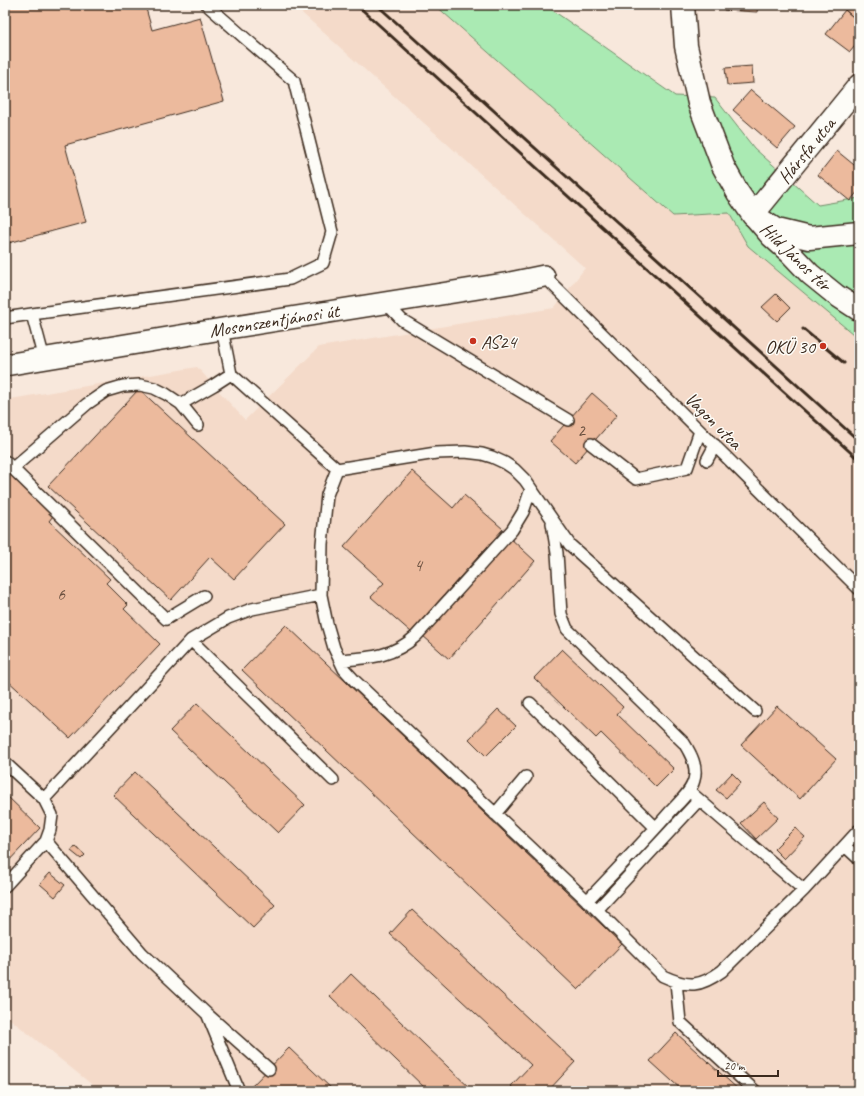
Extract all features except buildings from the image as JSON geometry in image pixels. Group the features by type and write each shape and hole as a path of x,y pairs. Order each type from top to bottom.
{"street":[{"path":"683,5 686,46 699,103 723,166 738,193 753,215 776,230 809,238 859,233"},
{"name":"Hársfa utca","path":"753,215 859,85"},
{"name":"Hild János tér","path":"753,215 771,236 810,274 836,295 859,310"},
{"name":"Mosonszentjánosi út","path":"5,365 385,302 510,283 544,276"}],"lane":[{"path":"5,318 290,279 323,263 332,232 294,81 207,5"},
{"name":"Vagon utca","path":"544,276 859,589"},
{"path":"385,302 402,320 568,420"},
{"path":"32,314 44,359"},
{"path":"222,329 231,374 337,469"},
{"path":"181,404 231,374"},
{"path":"198,425 181,404 166,394 154,388 140,385 123,386 106,392 86,404 9,465 166,619 204,596"},
{"path":"591,444 636,479 687,468 700,431"},
{"path":"707,460 715,446"},
{"path":"337,469 436,453 465,452 487,455 505,462 525,480 570,545 755,711"},
{"path":"337,469 327,495 322,544 322,595 327,624 334,648 344,669 597,910 663,976 676,982 687,984 700,983 711,979 722,971 804,890 859,830"},
{"path":"340,660 378,656 394,652 408,644 512,530 523,512 531,489"},
{"path":"552,520 557,552 561,614 567,629 684,743 692,758 696,772 694,782 689,791 587,901"},
{"path":"44,799 191,640 228,618 252,609 322,595"},
{"path":"191,640 333,780"},
{"path":"530,704 656,828"},
{"path":"5,763 44,799 52,815 50,830 46,841 5,886"},
{"path":"495,814 526,777"},
{"path":"689,791 804,890"},
{"path":"597,910 700,800"},
{"path":"46,841 142,953 207,1014 269,1069"},
{"path":"845,846 859,859"},
{"path":"676,982 680,1022 755,1091"},
{"path":"207,1014 239,1091"}],"shaded area":[{"path":"293,5 435,5 673,216 729,213 748,246 859,339 859,1091 100,1091 5,1015 5,400 197,367 245,420 319,347 554,308 585,268"}],"green space":[{"path":"435,5 545,5 675,96 715,98 754,148 818,205 859,198 859,339 748,246 729,213 673,216"}],"railway":[{"path":"357,5 859,460"},
{"path":"377,5 859,441"},
{"path":"803,329 844,363"}],"place":[{"name":"AS24","path":"473,341"},
{"name":"OKÜ 30","path":"823,346"}]}
